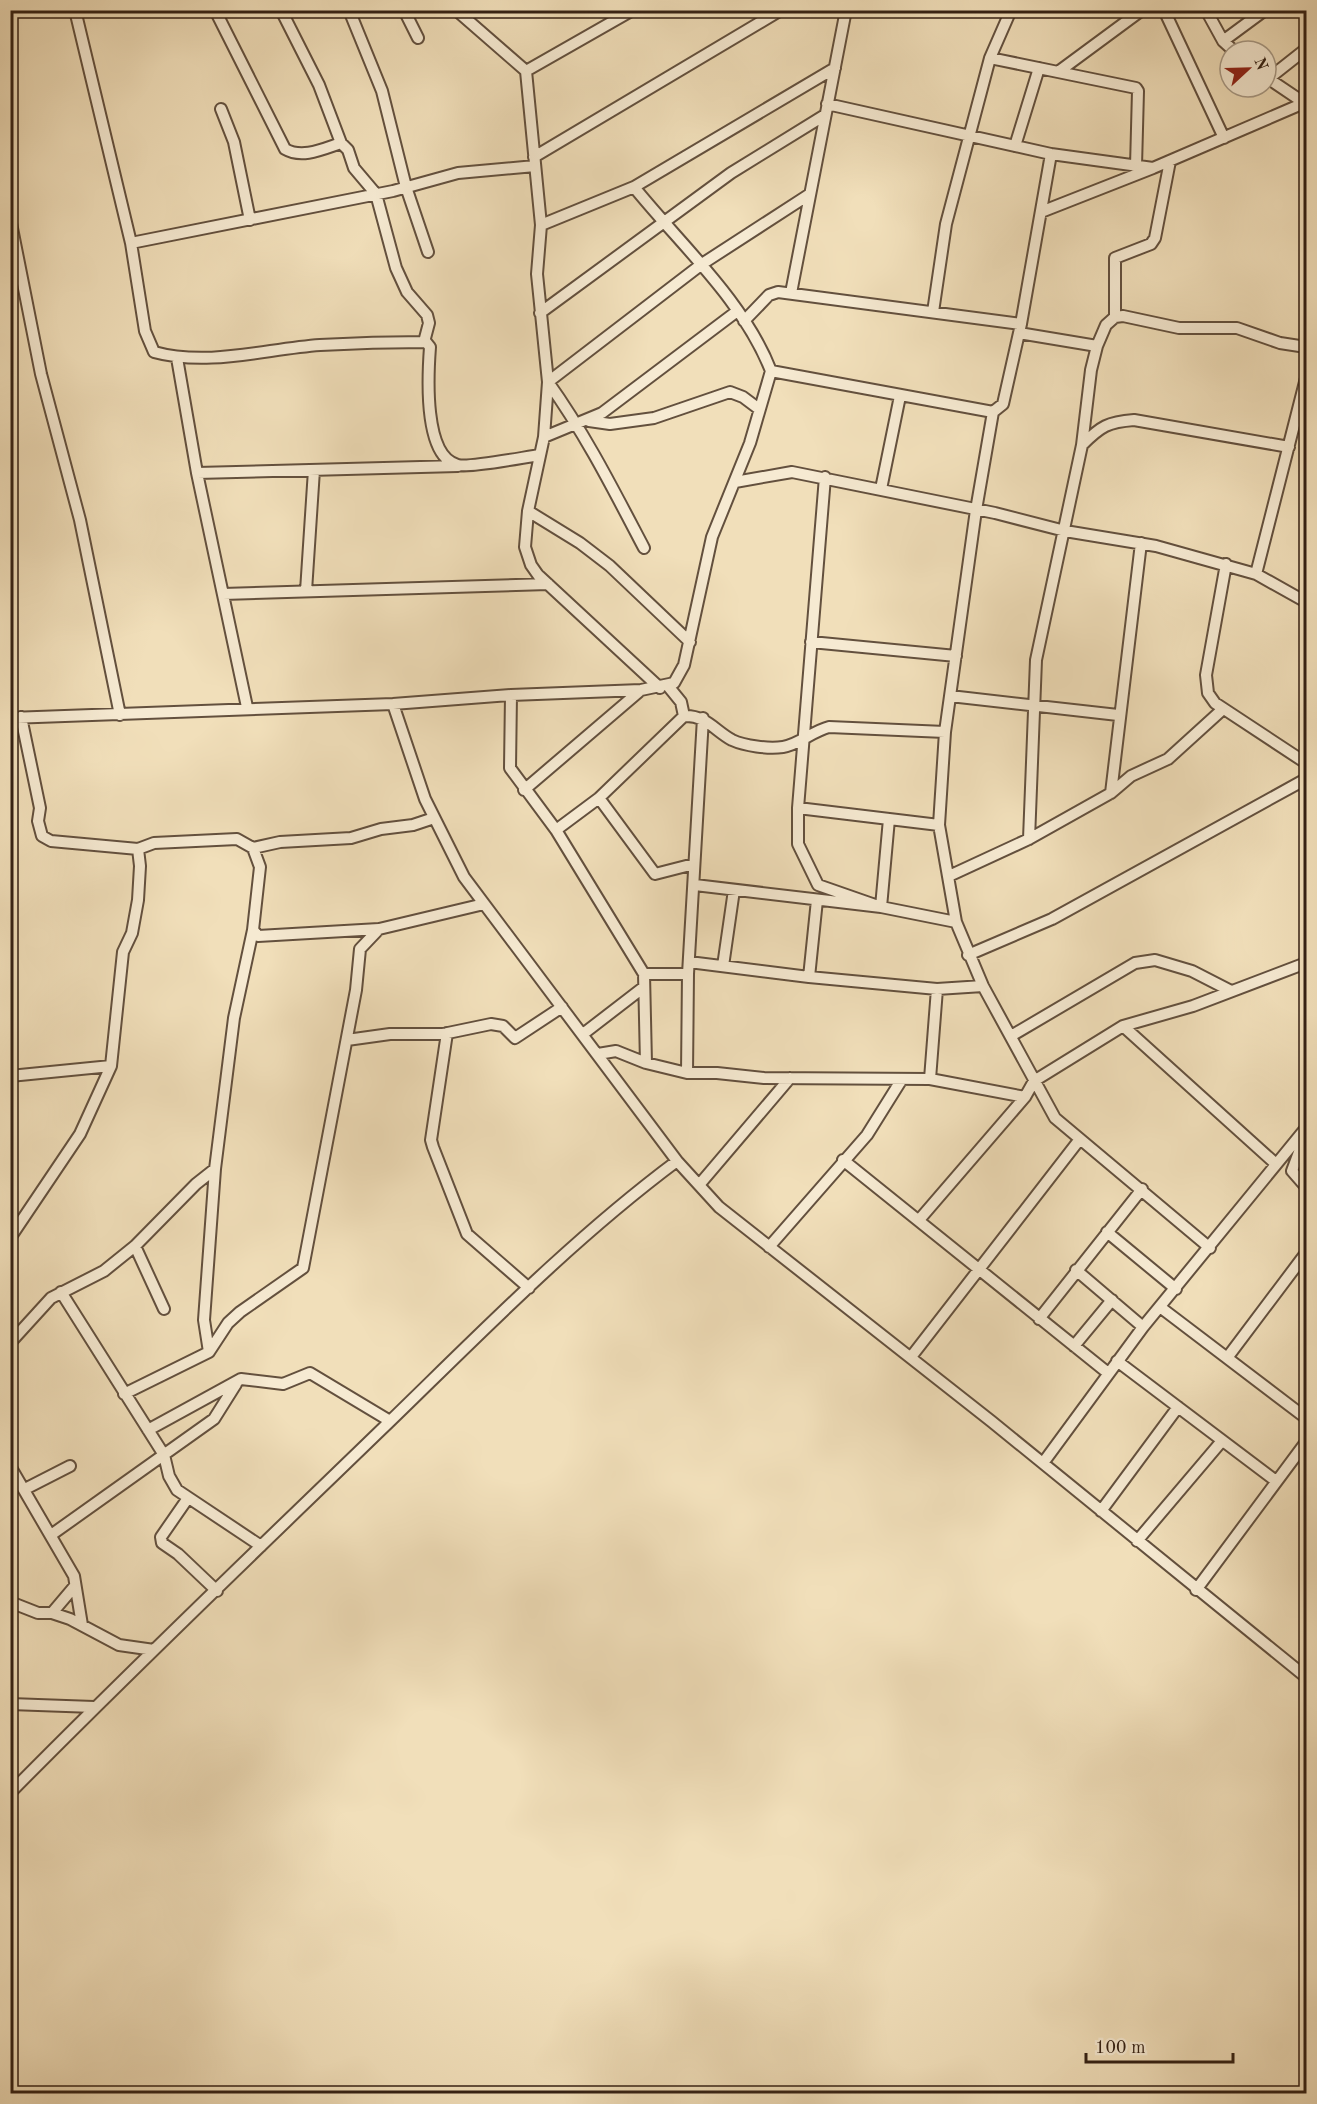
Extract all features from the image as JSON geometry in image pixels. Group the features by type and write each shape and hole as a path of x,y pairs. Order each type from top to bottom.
{"street":[{"path":"75,10 131,243 145,331 154,352 177,358 211,358 320,345 424,342 430,347 431,430 446,459 458,466"},
{"path":"215,10 285,149 293,154 309,153 341,143"},
{"path":"281,10 319,85 341,143 348,150 354,168 376,194 396,268 407,292 427,315 429,323 424,342"},
{"path":"350,10 384,98 405,187 428,252"},
{"path":"404,10 418,38"},
{"path":"456,10 526,70 541,225 537,274 548,382 544,437 528,511 525,547 531,565 548,584 681,702 684,716"},
{"path":"526,70 633,10"},
{"path":"131,243 376,194 458,173 535,161 781,10"},
{"path":"791,293 846,10"},
{"path":"933,312 946,224 990,58 1011,10"},
{"path":"1058,72 1142,10"},
{"path":"1164,10 1224,138"},
{"path":"1206,10 1221,39"},
{"path":"1227,39 1266,10"},
{"path":"1278,70 1306,49"},
{"path":"990,58 1136,88 1138,91 1136,166"},
{"path":"541,225 634,187 835,68"},
{"path":"1015,146 1039,68"},
{"path":"1278,86 1305,104"},
{"path":"1041,212 1305,104"},
{"path":"221,109 234,142 250,220"},
{"path":"540,313 731,173 826,110 971,135 1051,153 1153,168"},
{"path":"1051,153 1020,328 1003,404 993,412 976,510 945,732 939,825 956,922 968,955 1055,1118 1210,1248"},
{"path":"1029,839 1036,660 1082,445 1091,370 1097,346 1106,325 1115,317 1115,258 1150,244 1155,238 1170,161"},
{"path":"208,1352 205,1338 215,1169 234,1018 253,930 260,867 253,848 237,839 154,843 138,849 51,841 42,836 38,821 40,808 16,717 120,715 247,707 393,704 511,695 641,690 664,687 674,683 684,665 690,642 712,537 735,482 771,371 744,321 702,264 662,222 634,187"},
{"path":"548,382 702,264 810,194"},
{"path":"10,218 41,374 80,520 120,715"},
{"path":"744,321 769,295 778,292 933,312 1020,328 1097,346"},
{"path":"544,437 589,421 736,312"},
{"path":"1115,317 1190,329 1237,328 1280,343 1306,347"},
{"path":"177,358 197,473 247,707"},
{"path":"771,371 993,412"},
{"path":"1256,574 1306,378"},
{"path":"548,382 578,424 611,482 644,548"},
{"path":"589,421 610,424 654,418 730,393 743,397 759,409"},
{"path":"881,489 900,396"},
{"path":"1082,445 1097,430 1112,422 1134,420 1289,447"},
{"path":"197,473 458,466 540,455"},
{"path":"306,591 314,470"},
{"path":"735,482 792,472 881,489 1065,531 1141,543 1226,564 1256,574 1306,602"},
{"path":"825,477 803,738 798,844 818,885 881,907"},
{"path":"528,511 580,543 610,566 690,642"},
{"path":"1111,793 1118,715 1141,543"},
{"path":"1226,564 1206,675 1208,693 1223,709 1306,763"},
{"path":"224,594 548,584"},
{"path":"811,642 956,656"},
{"path":"525,790 641,690"},
{"path":"511,695 510,768 556,830 644,974 646,1063"},
{"path":"950,696 1118,715"},
{"path":"393,704 424,800 464,877 677,1161 719,1207 911,1357 1306,1677"},
{"path":"949,876 1029,839 1111,793 1131,776 1168,759 1223,709"},
{"path":"556,830 599,798 684,716 703,718 730,739 742,744 784,747 829,727 945,732"},
{"path":"687,1073 688,974 703,718"},
{"path":"968,955 1052,920 1306,779"},
{"path":"599,798 655,874 694,864"},
{"path":"798,808 939,825"},
{"path":"253,848 280,842 351,838 413,825 434,818"},
{"path":"881,907 889,819"},
{"path":"10,1238 80,1134 111,1066 123,952 132,933 138,900 140,866 138,849"},
{"path":"695,885 881,907 956,922"},
{"path":"723,966 734,890"},
{"path":"809,977 817,900"},
{"path":"253,930 258,936 379,929 484,904"},
{"path":"124,1394 208,1352 240,1312 303,1268 356,990 360,949 379,929"},
{"path":"1011,1036 1136,963 1155,960 1192,971 1231,991"},
{"path":"689,962 809,977 937,989 983,986"},
{"path":"919,1220 1025,1096 1034,1081 1123,1026 1231,991 1306,963"},
{"path":"644,974 688,974"},
{"path":"583,1034 644,987"},
{"path":"930,1079 937,989"},
{"path":"347,1040 390,1034 447,1034 491,1024 503,1026 515,1038 562,1007"},
{"path":"1123,1026 1275,1164"},
{"path":"447,1034 431,1140 433,1147 467,1234 529,1288"},
{"path":"598,1054 616,1051 646,1063 687,1073 790,1078 930,1079 1025,1096"},
{"path":"10,1076 111,1066"},
{"path":"699,1185 790,1078"},
{"path":"769,1247 867,1135 902,1079"},
{"path":"1042,1463 1143,1327 1210,1248 1275,1164 1306,1130"},
{"path":"1306,1130 1292,1171 1306,1187"},
{"path":"911,1357 1080,1139"},
{"path":"843,1160 1108,1373"},
{"path":"10,1793 94,1707 529,1288 648,1183 677,1161"},
{"path":"10,1343 42,1306 61,1292 104,1270 135,1246 215,1169"},
{"path":"1039,1319 1142,1189"},
{"path":"1107,1232 1176,1289"},
{"path":"135,1246 164,1309"},
{"path":"1227,1358 1305,1257"},
{"path":"1076,1270 1143,1327"},
{"path":"61,1292 164,1455 174,1486 188,1498 261,1546"},
{"path":"1074,1346 1112,1300"},
{"path":"1160,1307 1303,1414 1306,1400"},
{"path":"205,1338 218,1338"},
{"path":"1117,1361 1221,1442 1276,1481"},
{"path":"148,1430 241,1379 283,1384 310,1373 390,1421"},
{"path":"51,1535 214,1419 236,1383"},
{"path":"1101,1511 1178,1407"},
{"path":"1137,1541 1221,1442"},
{"path":"1196,1590 1306,1442"},
{"path":"10,1466 74,1576 82,1625"},
{"path":"25,1489 70,1466"},
{"path":"188,1498 161,1537 162,1543 178,1554 217,1591"},
{"path":"52,1613 75,1587"},
{"path":"10,1602 38,1613 52,1613 82,1625 119,1645 154,1650"},
{"path":"10,1704 94,1707"}]}
